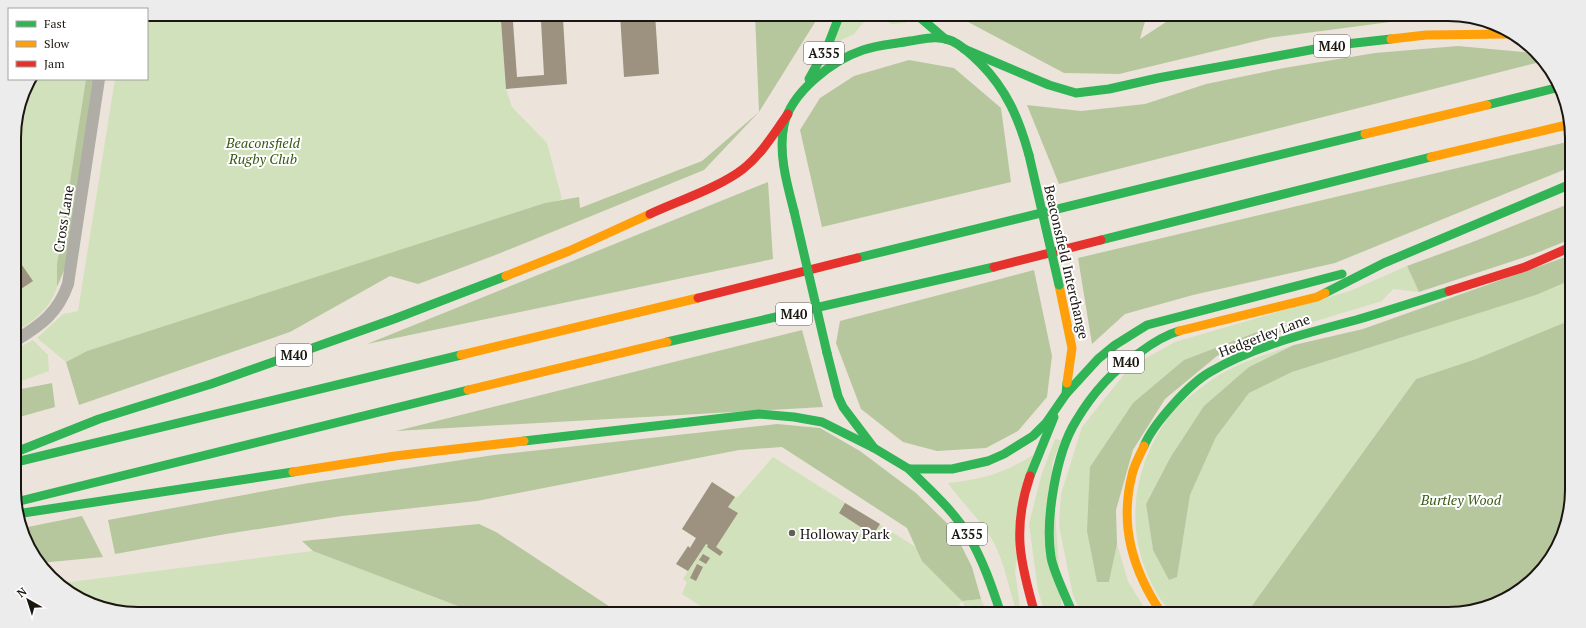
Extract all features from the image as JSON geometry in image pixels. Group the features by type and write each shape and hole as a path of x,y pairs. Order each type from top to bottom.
{"main road":[{"name":"A355","path":"804,89 828,45 837,21"},
{"path":"924,21 946,39"},
{"name":"M40","path":"964,48 1048,85 1076,93 1110,89 1158,78 1337,45 1426,35 1502,34"},
{"name":"Beaconsfield Interchange","path":"946,39 964,48 990,72 1011,99 1019,116 1029,155 1072,348 1066,394 1046,423 1033,436 1004,454 970,466 909,469 874,448 843,407 838,396 827,353 786,180 783,153 784,132 788,114 804,89 833,65 852,53 877,45 920,40 946,39"},
{"path":"21,461 344,382 552,334 972,229 1554,88"},
{"name":"M40","path":"21,450 98,419 211,384 394,319 597,238 702,192 743,169 757,156 788,114"},
{"name":"M40","path":"22,501 606,356 943,280 1476,146 1564,126"},
{"name":"M40","path":"1070,607 1051,558 1050,511 1060,460 1075,422 1105,381 1130,359 1150,345 1176,332 1317,296 1384,263 1565,187"},
{"name":"Hedgerley Lane","path":"1157,607 1149,595 1134,562 1126,519 1132,474 1148,436 1189,387 1209,372 1240,357 1300,335 1372,315 1525,267 1565,250"},
{"name":"M40","path":"1066,394 1103,355 1133,332 1147,325 1384,263"},
{"path":"1033,607 1023,566 1019,525 1028,481 1060,403"},
{"path":"23,513 395,456 759,414 794,417 822,422 874,448"},
{"name":"A355","path":"909,469 947,507 965,530 982,561 998,607"}],"street":[{"name":"Cross Lane","path":"21,337 42,323 58,306 68,284 99,80"}],"green space":[{"name":"Beaconsfield Rugby Club","path":"148,21 501,21 506,89 512,107 547,143 562,199 87,351 66,362 37,338 63,314 78,311 115,80 148,80"},
{"path":"755,21 816,21 759,112"},
{"path":"841,21 869,21 863,23 854,34 833,44"},
{"path":"886,21 905,21 906,23 892,24"},
{"path":"966,21 1145,21 1140,39 1166,22 1172,21 1419,21 1390,22 1269,38 1119,74 1064,73"},
{"path":"1458,46 1527,52 1537,63 1059,184 1027,105 1081,111 1145,104 1206,84 1284,68 1375,53"},
{"path":"909,60 954,68 1001,108 1011,182 822,227 800,130 820,98 854,76"},
{"path":"37,80 86,80 57,264 58,284 55,293 46,307 28,324 21,328 21,131 23,115 30,93"},
{"path":"86,80 96,80 76,242 57,287 57,264"},
{"path":"759,112 704,170 498,254 418,284 390,276 290,332 79,405 66,362 87,351 545,203 579,197 580,208 702,161"},
{"path":"1565,142 1565,169 1335,263 1193,295 1125,314 1092,344 1078,258"},
{"path":"768,182 773,259 367,344"},
{"path":"1565,205 1565,241 1534,254 1419,292 1407,266"},
{"path":"1565,257 1565,283 1536,295 1292,372 1249,393 1216,437 1190,495 1177,577 1169,580 1153,550 1146,504 1170,458 1204,406 1249,367 1294,345 1363,329"},
{"path":"1407,266 1419,292 1393,289 1382,301 1283,331 1257,332 1184,360 1090,467 1109,582 1117,544 1128,581 1144,607 1078,607 1073,595 1059,526 1061,494 1082,427 1130,367 1175,342 1350,291"},
{"path":"1034,270 1052,356 1047,397 1018,431 986,448 937,451 903,442 861,409 836,343 840,321"},
{"path":"1565,283 1565,322 1476,359 1416,379 1251,607 1167,607 1162,601 1156,592 1146,570 1139,547 1136,525 1136,502 1139,480 1146,458 1156,437 1169,416 1196,391 1232,368 1252,359 1294,345 1170,458 1146,504 1153,550 1177,576 1190,495 1216,437 1249,393 1292,372 1536,295"},
{"name":"Burtley Wood","path":"1565,322 1564,505 1556,535 1541,561 1531,573 1519,583 1493,598 1471,605 1455,607 1251,607 1416,379 1476,359"},
{"path":"802,330 823,407 396,431"},
{"path":"1283,331 1217,356 1165,399 1133,450 1116,510 1117,544 1109,582 1097,582 1087,531 1090,467 1133,403 1184,360 1257,332"},
{"path":"33,340 48,355 49,371 21,381 21,347"},
{"path":"52,383 55,407 21,417 21,389"},
{"path":"777,424 820,428 860,451 916,493 953,529 972,567 981,599 962,601 922,561 907,528 782,447 739,450 477,501 342,516 226,534 115,554 108,520 309,483 494,455"},
{"path":"1055,439 1061,440 1052,464 1062,607 1043,607 1038,591 1029,524 1041,476"},
{"path":"1033,455 1015,571 1020,607 1015,607 1004,568 993,541 948,483 992,475 1012,467"},
{"name":"Holloway Park","path":"773,457 925,553 962,601 958,607 702,607 682,594 687,582 683,579 688,571 677,564 688,546 690,547 696,538 682,529 712,482 737,498"},
{"path":"82,516 103,557 47,562 33,542 27,527"},
{"path":"479,524 496,532 610,607 461,607 313,551 302,541"},
{"path":"313,551 461,607 131,607 101,601 86,595 67,582"},
{"path":"981,599 984,607 965,607 962,601"}],"building":[{"path":"501,21 513,22 517,77 544,75 541,21 563,21 567,84 506,89"},
{"path":"620,21 655,21 659,74 624,77"},
{"path":"21,264 33,281 21,289"},
{"path":"712,482 735,497 728,507 738,513 716,547 723,552 720,556 707,547 708,545 706,544 688,571 676,564 688,546 690,548 696,538 682,529"},
{"path":"845,503 880,524 873,535 839,513"},
{"path":"703,554 710,558 706,564 699,560"},
{"path":"697,564 703,567 696,581 690,578"}],"traffic: fast":[{"path":"809,79 828,45 837,21"},
{"path":"924,21 945,39"},
{"path":"794,211 786,179 782,146 782,136 788,113 804,89 827,69 851,55 874,47 936,38 947,39 960,45 989,73 1005,94 1021,129 1029,155"},
{"path":"964,49 1049,85 1076,93 1109,89 1158,78 1337,45 1391,39"},
{"path":"1487,105 1554,88"},
{"path":"857,258 1365,134"},
{"path":"1029,155 1059,285"},
{"path":"1101,240 1431,157"},
{"path":"1325,293 1384,263 1565,187"},
{"path":"794,211 827,353"},
{"path":"667,342 994,267"},
{"path":"1066,394 1098,359 1115,345 1147,325 1342,274"},
{"path":"21,450 99,419 211,384 394,319 506,276"},
{"path":"1144,446 1155,427 1172,405 1202,378 1227,363 1281,341 1368,317 1449,291"},
{"path":"1070,607 1054,570 1050,542 1051,506 1054,487 1058,468 1069,435 1082,411 1096,392 1120,367 1148,346 1163,337 1179,331"},
{"path":"827,353 838,396 843,407 874,448 909,469 952,469 988,461 1004,454 1033,436 1046,423 1066,394 1067,383"},
{"path":"21,461 461,355"},
{"path":"22,501 468,390"},
{"path":"524,441 759,414 794,417 822,422 874,448"},
{"path":"1030,476 1054,417"},
{"path":"909,469 948,509 968,535 983,564 999,607"},
{"path":"23,513 293,472"}],"traffic: slow":[{"path":"1391,39 1426,35 1502,34"},
{"path":"1365,134 1487,105"},
{"path":"1431,157 1564,126"},
{"path":"506,276 569,251 650,214"},
{"path":"1059,285 1072,348 1067,383"},
{"path":"1179,331 1317,297 1325,293"},
{"path":"461,355 698,298"},
{"path":"468,390 667,342"},
{"path":"293,472 395,456 524,441"},
{"path":"1144,446 1133,471 1128,494 1128,530 1136,565 1158,607"}],"traffic: jam":[{"path":"650,214 711,188 734,176 750,163 762,150 788,114"},
{"path":"994,267 1101,240"},
{"path":"1449,291 1525,267 1565,250"},
{"path":"698,298 857,258"},
{"path":"1030,476 1024,495 1021,513 1020,545 1025,578 1033,607"}],"place":[{"name":"Holloway Park","path":"792,533"}]}
